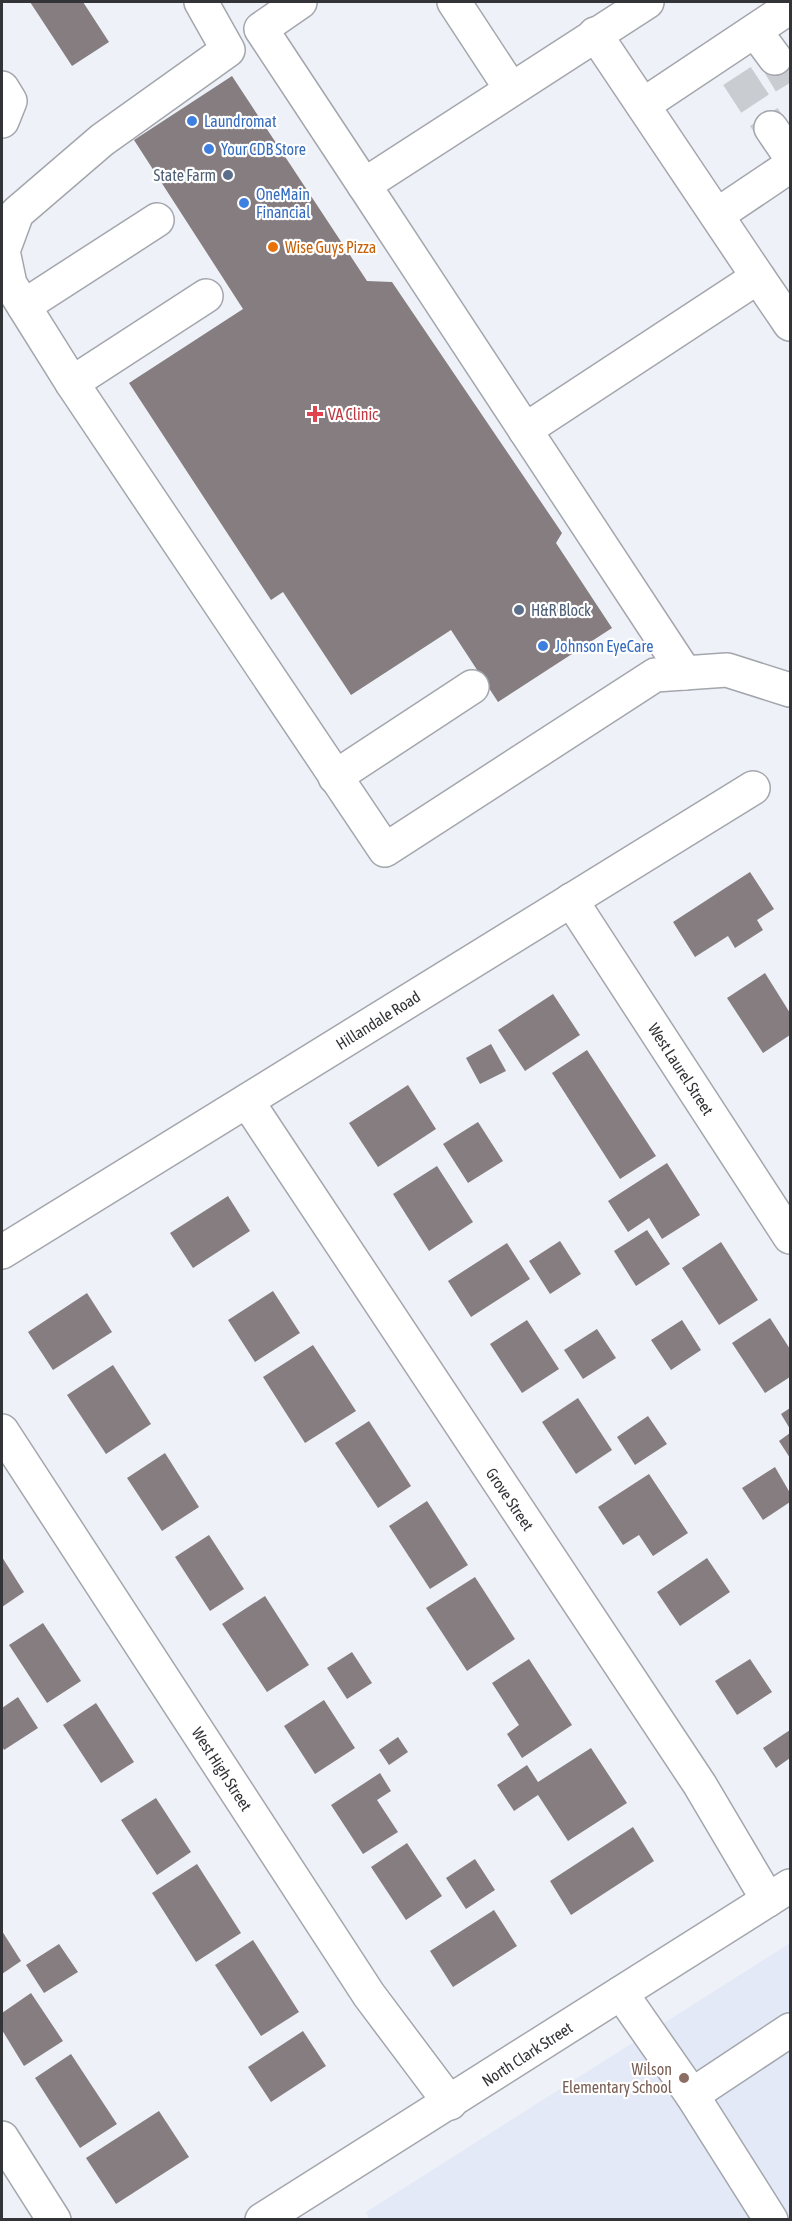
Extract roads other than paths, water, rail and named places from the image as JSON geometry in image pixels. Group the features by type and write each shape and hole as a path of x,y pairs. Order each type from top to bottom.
{"street":[{"path":"201,2 228,50"},
{"path":"300,2 102,140 17,213 3,251 10,284 72,383 384,850 655,675 727,670 790,690"},
{"path":"454,2 512,88"},
{"path":"364,185 646,2"},
{"path":"643,105 729,65 755,31 790,9"},
{"path":"261,29 685,673"},
{"path":"755,31 775,58"},
{"path":"595,34 790,324"},
{"path":"771,128 790,156"},
{"path":"717,215 790,166"},
{"path":"24,306 157,220"},
{"path":"525,430 759,277"},
{"path":"72,383 206,296"},
{"path":"336,777 472,687"},
{"name":"Hillandale Road","path":"2,1252 753,788"},
{"name":"West Laurel Street","path":"572,900 790,1237"},
{"name":"Grove Street","path":"247,1101 700,1785 779,1893"},
{"name":"West High Street","path":"2,1431 369,1995 450,2103"},
{"name":"North Clark Street","path":"262,2220 779,1893"},
{"path":"621,1993 692,2095 771,2220"},
{"path":"692,2095 790,2030"},
{"path":"2,2138 54,2220"}],"tunnel":[{"path":"775,58 790,83"},
{"path":"737,76 771,128"}],"place":[{"name":"Laundromat","path":"192,121"},
{"name":"Your CDB Store","path":"209,149"},
{"name":"State Farm","path":"228,175"},
{"name":"OneMain Financial","path":"244,203"},
{"name":"Wise Guys Pizza","path":"273,247"},
{"name":"VA Clinic","path":"315,414"},
{"name":"H&R Block","path":"519,610"},
{"name":"Johnson EyeCare","path":"543,646"},
{"name":"Wilson Elementary School","path":"684,2078"}]}
